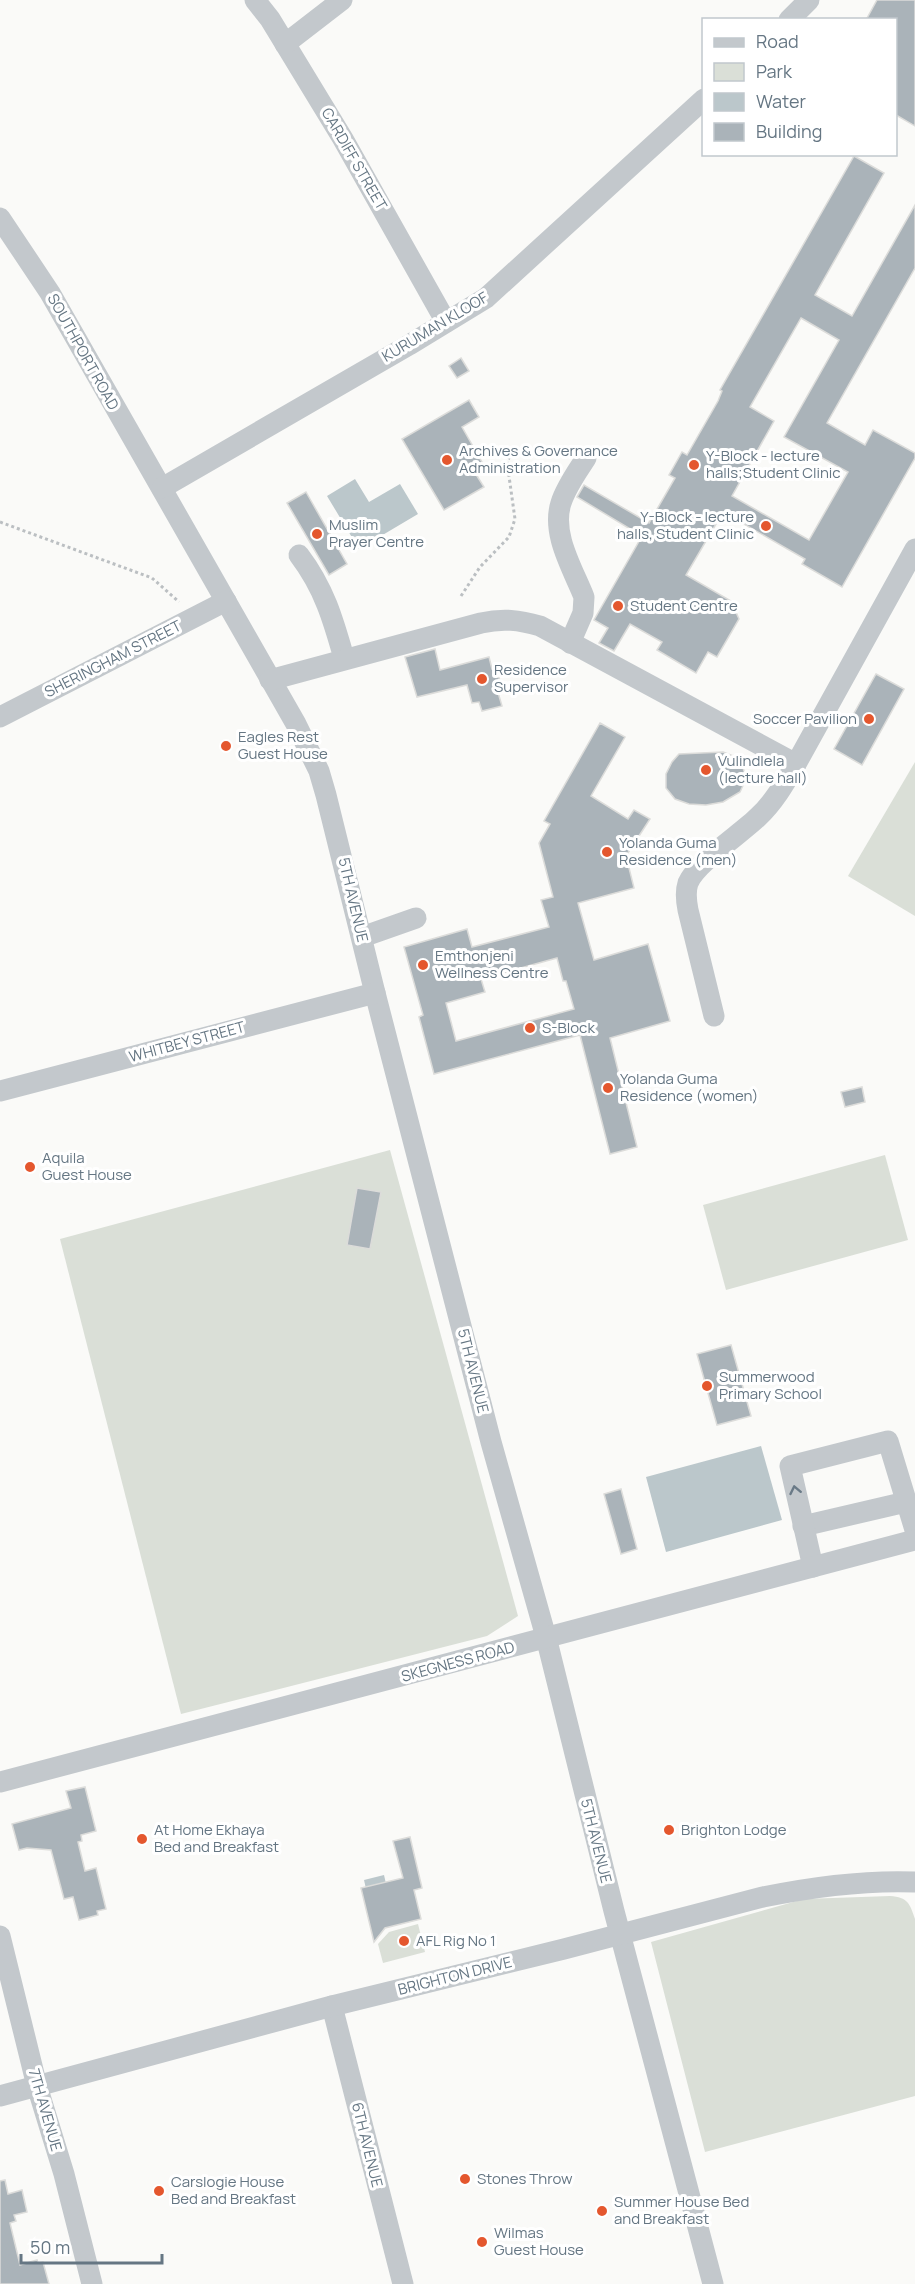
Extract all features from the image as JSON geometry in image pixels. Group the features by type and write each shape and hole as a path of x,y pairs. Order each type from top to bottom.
{"street":[{"name":"CARDIFF STREET","path":"255,0 285,44 343,139 446,322"},
{"path":"285,44 342,0"},
{"path":"791,18 809,0"},
{"name":"KURUMAN KLOOF","path":"162,488 486,298 702,101"},
{"name":"SOUTHPORT ROAD","path":"0,218 50,293 162,488"},
{"path":"570,643 585,606 584,597 560,537 558,516 565,493 586,458"},
{"name":"5TH AVENUE","path":"162,488 296,724 319,771 348,876 375,993 491,1442 546,1637 713,2284"},
{"path":"714,1016 688,910 686,893 688,883 698,868 760,816 780,790 915,549"},
{"path":"299,555 315,575 321,587 345,658"},
{"name":"SHERINGHAM STREET","path":"0,717 226,601"},
{"path":"270,680 345,658 495,620 524,621 540,626 796,764"},
{"path":"362,937 416,918"},
{"name":"WHITBEY STREET","path":"0,1091 375,993"},
{"path":"813,1567 790,1466 888,1441 915,1530"},
{"path":"803,1526 906,1502"},
{"name":"SKEGNESS ROAD","path":"0,1782 915,1540"},
{"name":"BRIGHTON DRIVE","path":"0,2096 332,2006 790,1892 871,1882 915,1881"},
{"name":"7TH AVENUE","path":"0,1936 37,2086 64,2174 92,2284"},
{"name":"6TH AVENUE","path":"332,2006 403,2284"}],"path":[{"path":"461,596 480,567 508,537 515,519 508,471 509,458"},
{"path":"0,522 152,578 169,595 198,616"}],"green space":[{"path":"915,762 915,916 848,876"},
{"path":"390,1150 518,1616 487,1636 181,1714 60,1239"},
{"path":"885,1155 908,1240 726,1290 703,1205"},
{"path":"890,1896 905,1900 912,1909 915,1919 915,2096 705,2152 651,1942 804,1899"},
{"path":"418,1924 425,1952 383,1963 378,1944 389,1932"}],"water":[{"path":"355,479 369,502 400,484 418,514 359,549 327,496"},
{"path":"761,1446 782,1520 666,1552 646,1477"},
{"path":"384,1875 387,1888 367,1893 364,1880"}],"building":[{"path":"877,0 915,0 915,126 897,116 897,18 867,18"},
{"path":"854,156 884,173 815,295 852,316 915,205 915,268 827,423 865,445 873,430 915,453 915,458 842,587 802,564 805,559 723,512 686,575 731,601 739,619 717,657 708,652 696,673 657,650 662,642 630,624 614,651 599,643 608,628 594,620 642,536 577,497 584,485 649,523 675,478 669,475 682,452 687,455 718,401 722,391 720,390","holes":["801,318 839,340 784,437 848,472 809,540 732,496 774,421 750,407"]},
{"path":"461,358 469,371 457,378 449,366"},
{"name":"Archives & Governance Administration","path":"469,400 479,417 462,427 487,471 477,476 484,487 444,510 402,439"},
{"name":"Muslim Prayer Centre","path":"306,492 347,564 329,575 287,503"},
{"path":"435,649 440,670 489,657 492,669 496,668 502,688 497,689 502,706 482,711 479,702 472,703 467,685 417,697 405,657"},
{"name":"Soccer Pavilion","path":"876,674 904,689 862,765 834,749"},
{"path":"600,723 625,737 591,796 628,819 634,810 650,819 626,856 634,888 578,903 594,960 648,944 670,1021 610,1038 637,1147 610,1154 580,1035 434,1074 419,1017 423,1015 404,947 467,929 472,947 549,927 541,900 553,897 539,843 550,824 544,821","holes":["557,958 563,981 566,981 574,1009 456,1041 446,1003 485,992 481,979"]},
{"name":"Vulindlela (lecture hall)","path":"723,752 736,757 743,767 746,779 740,792 723,802 706,805 689,804 675,799 666,788 666,774 679,754"},
{"path":"862,1087 865,1102 845,1107 841,1092"},
{"path":"357,1188 381,1192 370,1249 347,1245"},
{"path":"731,1345 751,1416 717,1425 697,1354"},
{"path":"621,1489 637,1549 621,1554 604,1494"},
{"path":"85,1787 96,1831 81,1835 82,1841 78,1842 85,1871 96,1868 106,1909 97,1911 98,1915 79,1920 73,1897 64,1899 51,1850 27,1848 19,1850 12,1824 71,1808 66,1791"},
{"path":"410,1837 422,1888 414,1890 421,1919 385,1928 374,1942 361,1888 403,1878 393,1841"},
{"path":"5,2180 8,2194 22,2190 27,2212 14,2215 16,2221 10,2223 20,2265 37,2260 38,2263 43,2262 49,2284 0,2284 0,2181"}],"place":[{"name":"Archives & Governance Administration","path":"447,460"},
{"name":"Y-Block - lecture halls;Student Clinic","path":"694,465"},
{"name":"Y-Block - lecture halls, Student Clinic","path":"766,526"},
{"name":"Muslim Prayer Centre","path":"317,534"},
{"name":"Student Centre","path":"618,606"},
{"name":"Residence Supervisor","path":"482,679"},
{"name":"Soccer Pavilion","path":"869,719"},
{"name":"Eagles Rest Guest House","path":"226,746"},
{"name":"Vulindlela (lecture hall)","path":"706,770"},
{"name":"Yolanda Guma Residence (men)","path":"607,852"},
{"name":"Emthonjeni Wellness Centre","path":"423,965"},
{"name":"S-Block","path":"530,1028"},
{"name":"Yolanda Guma Residence (women)","path":"608,1088"},
{"name":"Aquila Guest House","path":"30,1167"},
{"name":"Summerwood Primary School","path":"707,1386"},
{"name":"Brighton Lodge","path":"669,1830"},
{"name":"At Home Ekhaya Bed and Breakfast","path":"142,1839"},
{"name":"AFL Rig No 1","path":"404,1941"},
{"name":"Stones Throw","path":"465,2179"},
{"name":"Carslogie House Bed and Breakfast","path":"159,2191"},
{"name":"Summer House Bed and Breakfast","path":"602,2211"},
{"name":"Wilmas Guest House","path":"482,2242"}]}
